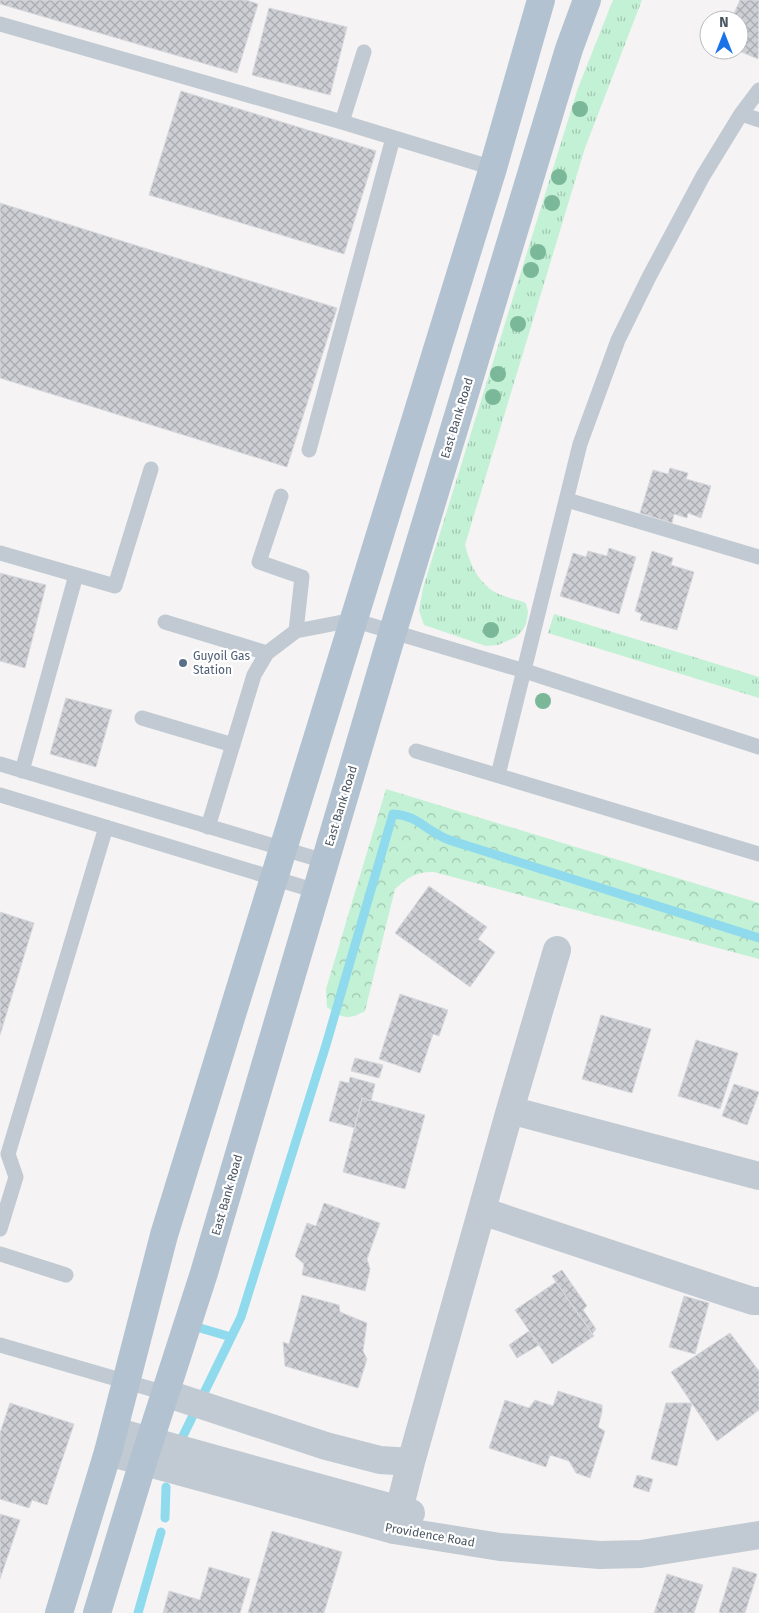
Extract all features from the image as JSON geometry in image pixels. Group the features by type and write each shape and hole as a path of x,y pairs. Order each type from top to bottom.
{"main road":[{"path":"59,1613 111,1441 164,1235 493,168 542,0"},
{"name":"East Bank Road","path":"97,1613 146,1452 185,1400 204,1273 393,631 566,59 587,0"}],"street":[{"path":"396,1520 556,950"},
{"path":"510,1110 759,1176"},
{"path":"482,1211 752,1301 759,1301"},
{"path":"185,1400 326,1446 380,1460 411,1462"},
{"name":"Providence Road","path":"111,1441 500,1547 600,1555 641,1554 759,1535"},
{"name":"Providence Road","path":"396,1520 505,1532 613,1539 759,1521"}],"lane":[{"path":"0,24 342,122 493,168"},
{"path":"342,122 364,52"},
{"path":"498,775 580,444 618,340 703,176 759,90"},
{"path":"742,114 759,120"},
{"path":"309,450 393,138"},
{"path":"0,553 115,586 151,469"},
{"path":"282,496 259,562 302,576 296,631"},
{"path":"567,500 759,557"},
{"path":"22,771 76,575"},
{"path":"208,827 254,675 267,653 296,631 353,620 525,671 759,747"},
{"path":"165,622 267,653"},
{"path":"142,718 233,745"},
{"path":"416,751 759,854"},
{"path":"0,764 324,861"},
{"path":"0,794 316,891"},
{"path":"0,1229 16,1177 8,1154 106,827"},
{"path":"0,1254 66,1275"},
{"path":"0,1345 185,1400"}],"green space":[{"path":"613,0 642,0 585,148 465,545 474,569 485,585 498,594 526,603 528,612 526,624 516,637 498,645 486,646 424,625 419,611 423,588 578,88"},
{"path":"554,614 759,677 759,698 548,633"},
{"path":"386,789 759,903 759,959 434,872 422,873 408,879 395,889 365,1011 354,1016 341,1016 327,1007 326,989"}],"building":[{"path":"0,0 246,0 258,4 237,73 0,4"},
{"path":"740,0 759,0 758,59 749,55 749,10 736,10"},
{"path":"269,8 347,27 330,95 252,75"},
{"path":"181,91 376,151 344,254 149,195"},
{"path":"0,203 337,308 287,467 0,378"},
{"path":"670,468 688,473 686,479 711,486 701,518 688,513 687,518 674,514 672,523 640,513 653,470 668,474"},
{"path":"609,548 636,557 619,614 560,596 573,553 586,557 588,551 607,556"},
{"path":"652,551 673,558 671,565 694,572 677,630 640,620 642,614 635,611"},
{"path":"0,573 46,585 25,668 0,661"},
{"path":"66,698 112,710 96,767 50,754"},
{"path":"429,886 487,927 478,939 495,952 470,987 395,933"},
{"path":"0,912 34,923 0,1035"},
{"path":"400,994 448,1010 439,1036 433,1034 420,1073 379,1059"},
{"path":"601,1015 651,1029 632,1093 582,1079"},
{"path":"696,1040 738,1053 720,1109 678,1096"},
{"path":"355,1058 383,1065 379,1078 351,1071"},
{"path":"350,1077 375,1084 371,1101 362,1098 355,1128 329,1121 340,1081 349,1083"},
{"path":"734,1084 759,1092 747,1125 722,1116"},
{"path":"362,1098 425,1115 405,1189 343,1172"},
{"path":"324,1203 380,1223 367,1259 370,1269 365,1291 302,1275 304,1264 295,1256 307,1223 316,1226"},
{"path":"562,1270 587,1306 583,1310 596,1329 592,1334 552,1276"},
{"path":"556,1282 594,1336 552,1364 515,1310"},
{"path":"302,1295 339,1305 340,1312 367,1323 363,1351 367,1359 358,1388 285,1366 283,1342 289,1344"},
{"path":"684,1296 709,1303 695,1354 669,1347"},
{"path":"529,1331 539,1345 517,1358 509,1345"},
{"path":"730,1333 759,1371 759,1410 717,1441 671,1372"},
{"path":"558,1391 602,1405 598,1427 605,1431 590,1478 576,1473 569,1461 550,1455 546,1467 489,1448 505,1400 529,1408 535,1400 553,1406"},
{"path":"10,1403 74,1424 47,1505 32,1500 29,1508 0,1499 0,1433"},
{"path":"666,1403 692,1403 677,1466 651,1459"},
{"path":"637,1475 653,1479 649,1492 633,1487"},
{"path":"0,1514 20,1520 0,1579"},
{"path":"272,1531 342,1552 324,1613 248,1613"},
{"path":"209,1567 250,1579 240,1613 163,1613 169,1591 200,1600"},
{"path":"733,1567 757,1574 745,1613 721,1613 719,1612"},
{"path":"667,1574 703,1585 694,1613 654,1613"}],"waterway":[{"path":"182,1438 241,1317 326,1045 393,814 407,816 451,841 759,938"},
{"path":"200,1328 231,1337"},
{"path":"165,1518 166,1487"},
{"path":"138,1613 161,1532"}],"place":[{"name":"Guyoil Gas Station","path":"183,663"}]}
